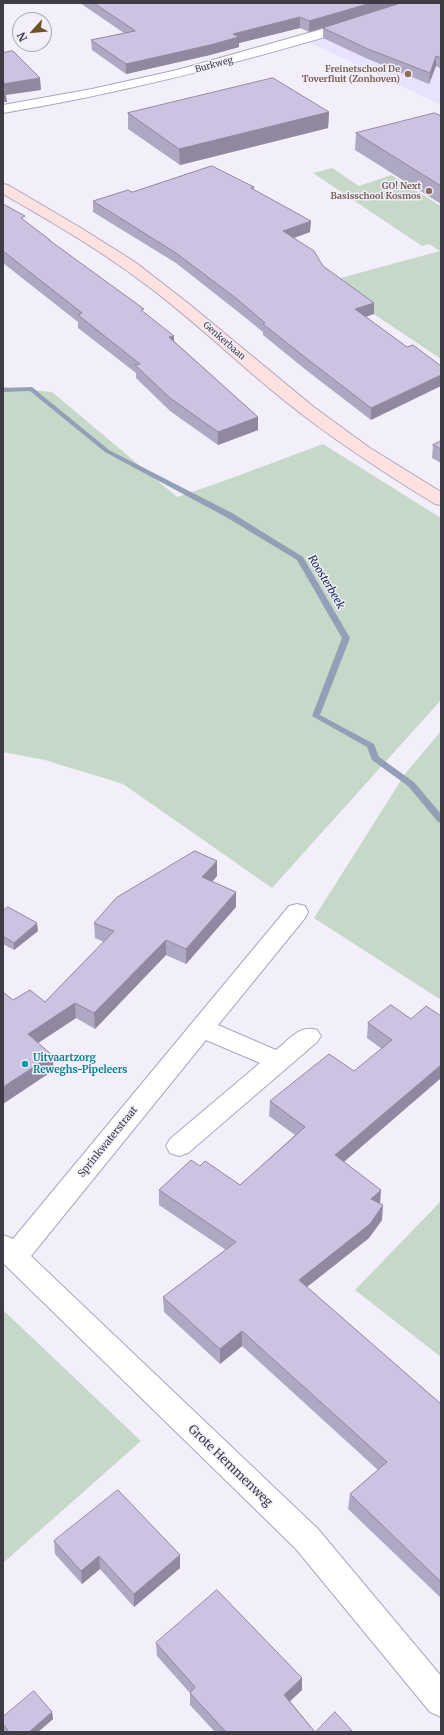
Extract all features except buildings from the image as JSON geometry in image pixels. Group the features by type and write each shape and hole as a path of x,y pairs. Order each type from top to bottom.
{"street":[{"name":"Burkweg","path":"3,110 83,96 175,75 365,21"},
{"name":"Genkerbaan","path":"3,188 53,216 146,277 182,304 290,397 336,432 385,466 441,500"},
{"name":"Sprinkwaterstraat","path":"8,1251 202,1028 298,912"},
{"path":"202,1028 279,1061"},
{"path":"179,1146 309,1036"},
{"name":"Grote Hemmenweg","path":"8,1251 307,1539 441,1701"}],"shaded area":[{"name":"Freinetschool De Toverfluit (Zonhoven)","path":"422,10 441,11 441,105 309,42"}],"green space":[{"path":"332,168 359,186 391,175 441,206 441,359 326,282 440,251 429,244 422,246 313,173"},
{"path":"3,387 52,392 177,497 323,444 441,518 441,700 272,888 123,784 45,760 3,752"},
{"path":"441,731 441,1000 314,918 405,774"},
{"path":"441,1201 441,1357 355,1290"},
{"path":"3,1310 141,1441 3,1563"}],"waterway":[{"name":"Roosterbeek","path":"3,390 32,389 107,451 229,515 300,559 346,638 316,716 371,746 375,758 411,784 441,820"}],"place":[{"name":"Freinetschool De Toverfluit (Zonhoven)","path":"408,74"},
{"name":"GO! Next Basisschool Kosmos","path":"429,191"},
{"name":"Uitvaartzorg Reweghs-Pipeleers","path":"25,1064"}]}
